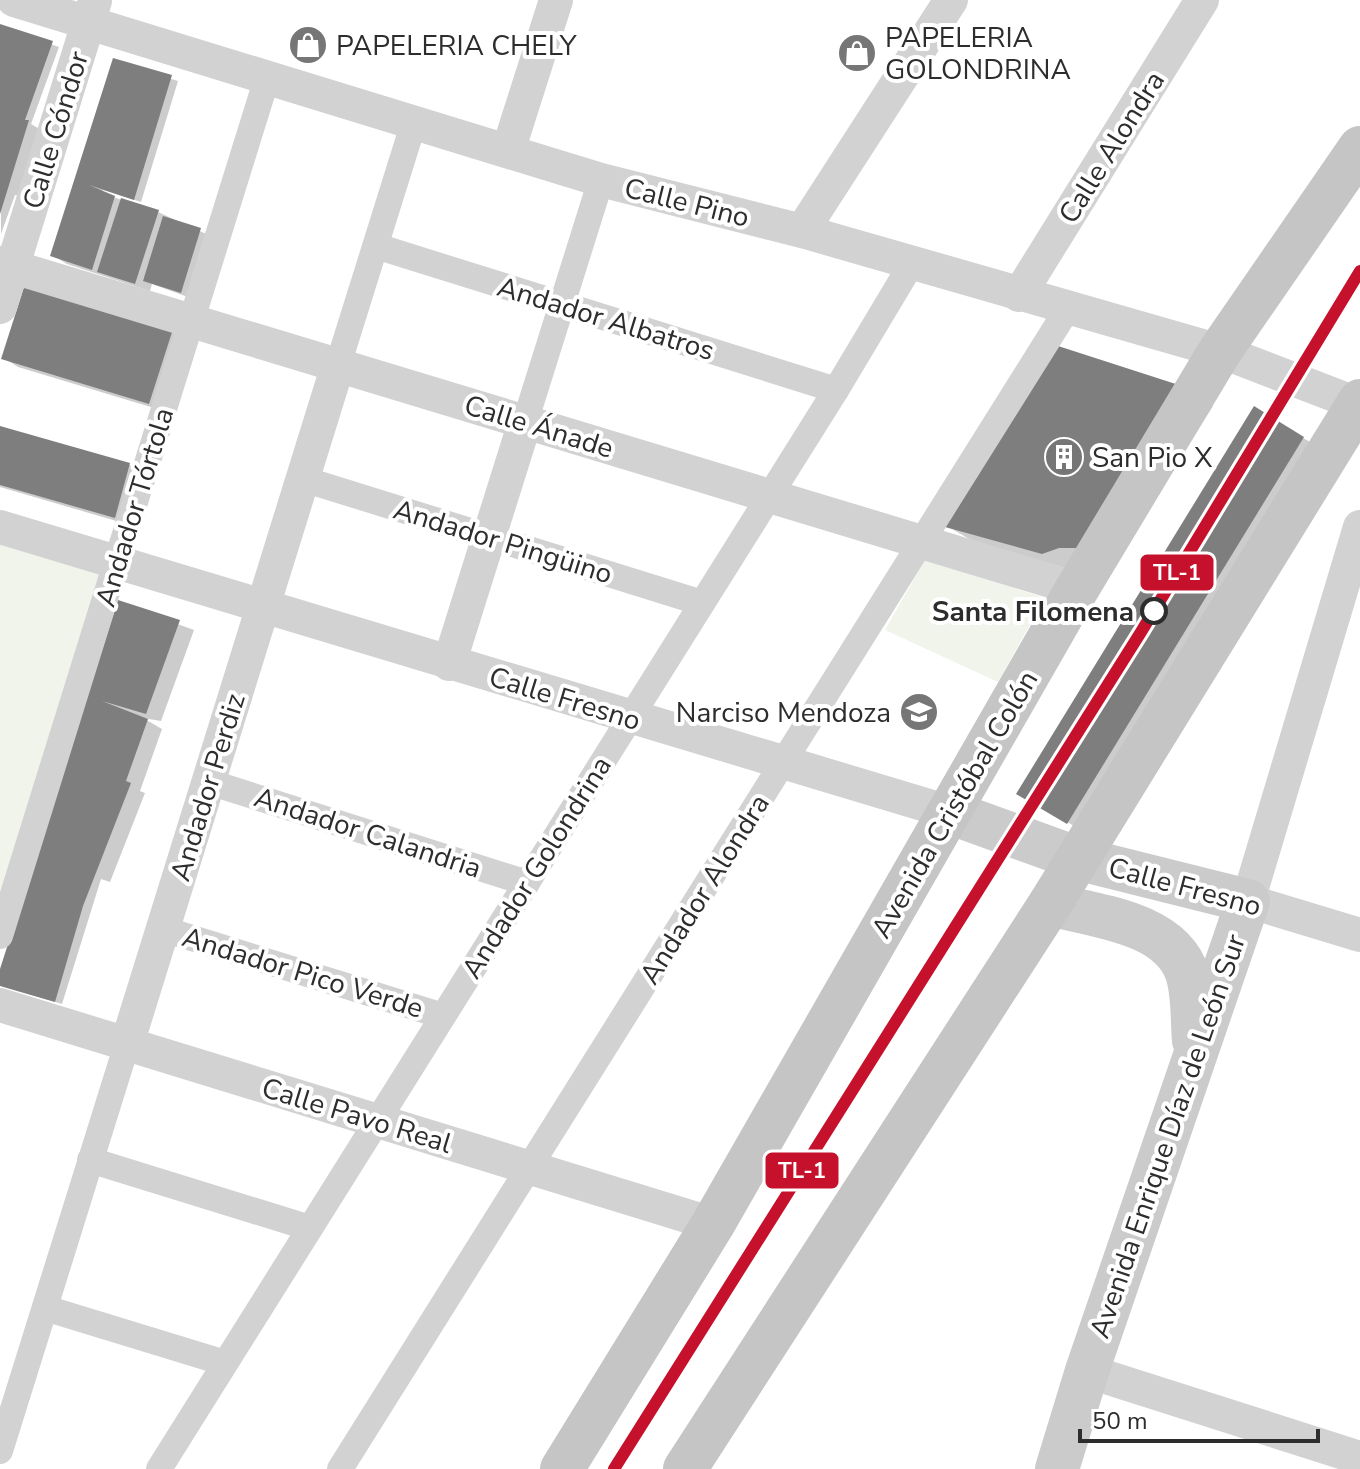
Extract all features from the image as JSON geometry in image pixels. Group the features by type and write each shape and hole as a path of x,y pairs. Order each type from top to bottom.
{"main road":[{"name":"Avenida Cristóbal Colón","path":"562,1469 713,1224 1077,589 1220,351 1360,148"},
{"path":"685,1469 1050,904 1359,403"},
{"name":"Calle Fresno","path":"949,812 1076,858 1248,901"},
{"name":"Avenida Enrique Díaz de León Sur","path":"1057,1469 1087,1371 1248,901"},
{"path":"1050,904 1148,931 1174,949 1186,972 1191,994 1194,1057"}],"street":[{"name":"Calle Pino","path":"14,0 92,11 267,78 601,180 802,231 1220,351 1359,403"},
{"path":"508,151 556,0"},
{"path":"802,231 951,0"},
{"name":"Calle Alondra","path":"1019,295 1202,0"},
{"name":"Calle Cóndor","path":"0,307 6,265 92,11"},
{"name":"Andador Tórtola","path":"0,936 267,78"},
{"name":"Andador Perdiz","path":"0,1451 414,122"},
{"path":"449,664 601,180"},
{"name":"Andador Albatros","path":"376,246 836,390"},
{"name":"Andador Golondrina","path":"159,1469 836,390 912,263"},
{"name":"Calle Ánade","path":"6,265 1077,589"},
{"name":"Andador Alondra","path":"340,1469 1068,308"},
{"name":"Andador Pingüino","path":"303,479 702,603"},
{"name":"Calle Fresno","path":"0,527 949,812"},
{"name":"Avenida Enrique Díaz de León Sur","path":"1248,901 1360,527"},
{"name":"Andador Calandria","path":"209,782 527,883"},
{"name":"Calle Fresno","path":"1248,901 1360,935"},
{"name":"Andador Pico Verde","path":"163,929 443,1016"},
{"name":"Calle Pavo Real","path":"0,1005 713,1224"},
{"path":"90,1160 310,1228"},
{"path":"45,1308 225,1363"},
{"path":"1087,1371 1360,1458"}],"shaded area":[{"path":"0,539 103,570 0,907"},
{"path":"925,560 1045,598 998,682 885,630"}],"building":[{"path":"0,24 53,41 25,120 29,120 0,214"},
{"path":"113,58 172,75 134,200 89,185 115,196 92,270 50,256"},
{"path":"121,198 159,210 135,284 97,272"},
{"path":"163,216 201,228 181,293 143,281"},
{"path":"25,284 173,329 149,404 1,359"},
{"name":"San Pio X","path":"1055,345 1185,387 1082,548 1059,548 1042,554 945,527"},
{"name":"Santa Filomena","path":"1254,406 1304,437 1067,824 1016,794"},
{"path":"0,426 130,463 115,518 0,485"},
{"path":"118,600 180,620 146,714 102,701 148,719 126,781 131,783 83,906 55,1002 0,986 0,969"}],"transit line":[{"name":"TL-1","path":"614,1469 1141,632 1360,271"}],"place":[{"name":"PAPELERIA CHELY","path":"308,45"},
{"name":"PAPELERIA GOLONDRINA","path":"857,53"},
{"name":"San Pio X","path":"1064,457"},
{"name":"Santa Filomena","path":"1154,611"},
{"name":"Narciso Mendoza","path":"919,712"}]}
